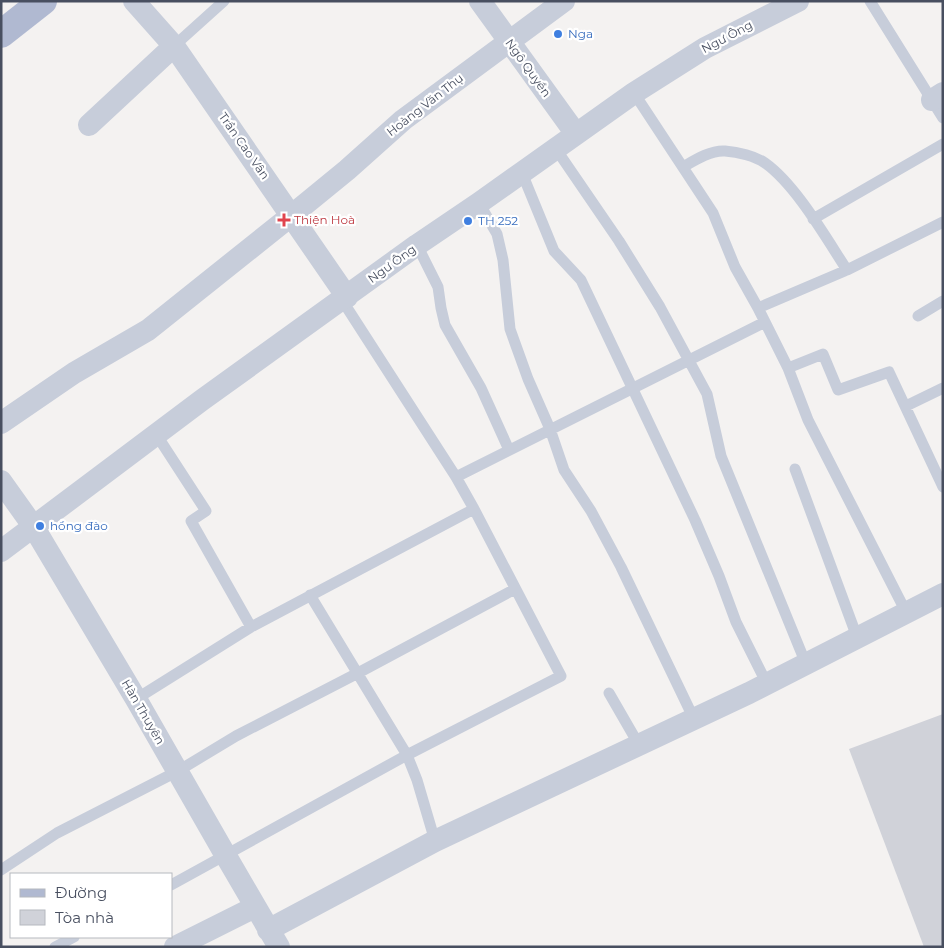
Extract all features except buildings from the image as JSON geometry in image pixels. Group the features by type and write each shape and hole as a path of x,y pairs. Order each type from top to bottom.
{"main road":[{"path":"1,34 43,1"}],"street":[{"name":"Trần Cao Vân","path":"134,1 174,46 292,216 345,299"},
{"name":"Ngô Quyền","path":"480,1 576,134"},
{"name":"Hoàng Văn Thụ","path":"1,423 74,373 148,330 292,216 402,120 564,1"},
{"name":"Ngư Ông","path":"1,551 156,434 345,299 417,245 634,93 705,48 798,1"},
{"path":"89,125 174,46"},
{"name":"Hàn Thuyên","path":"1,481 33,526 136,699 274,938"},
{"path":"274,938 435,841 767,684 943,594"},
{"path":"175,947 256,907"}],"lane":[{"path":"174,46 224,1"},
{"path":"870,1 939,104"},
{"path":"634,93 713,213 734,267 758,308 788,368 808,420 906,612"},
{"path":"813,219 943,144"},
{"path":"556,149 619,240 689,359 707,394 721,456 806,664"},
{"path":"683,167 701,157 724,150 756,158 766,164 787,184 813,219 846,270"},
{"path":"522,173 554,251 581,280 695,520 736,622 767,684"},
{"path":"479,203 497,234 503,260 510,328 528,379 550,428 564,470 591,511 621,567 694,719"},
{"path":"758,308 846,270 943,222"},
{"path":"417,245 438,287 445,325 481,388 509,450"},
{"path":"172,884 407,755 561,676 456,477 345,299"},
{"path":"918,316 943,301"},
{"path":"456,477 550,428 765,322"},
{"path":"788,368 824,354 838,390 889,372 943,487"},
{"path":"906,406 943,388"},
{"path":"156,434 206,511 192,521 252,627"},
{"path":"795,468 857,637"},
{"path":"136,699 252,627 474,509"},
{"path":"1,870 57,833 178,771 236,736 515,589"},
{"path":"310,595 407,755 417,780 435,841"},
{"path":"609,693 639,745"},
{"path":"55,947 72,938"}],"place":[{"name":"Nga","path":"558,34"},
{"name":"Thiện Hoà","path":"284,220"},
{"name":"TH 252","path":"468,221"},
{"name":"hồng đào","path":"40,526"}]}
